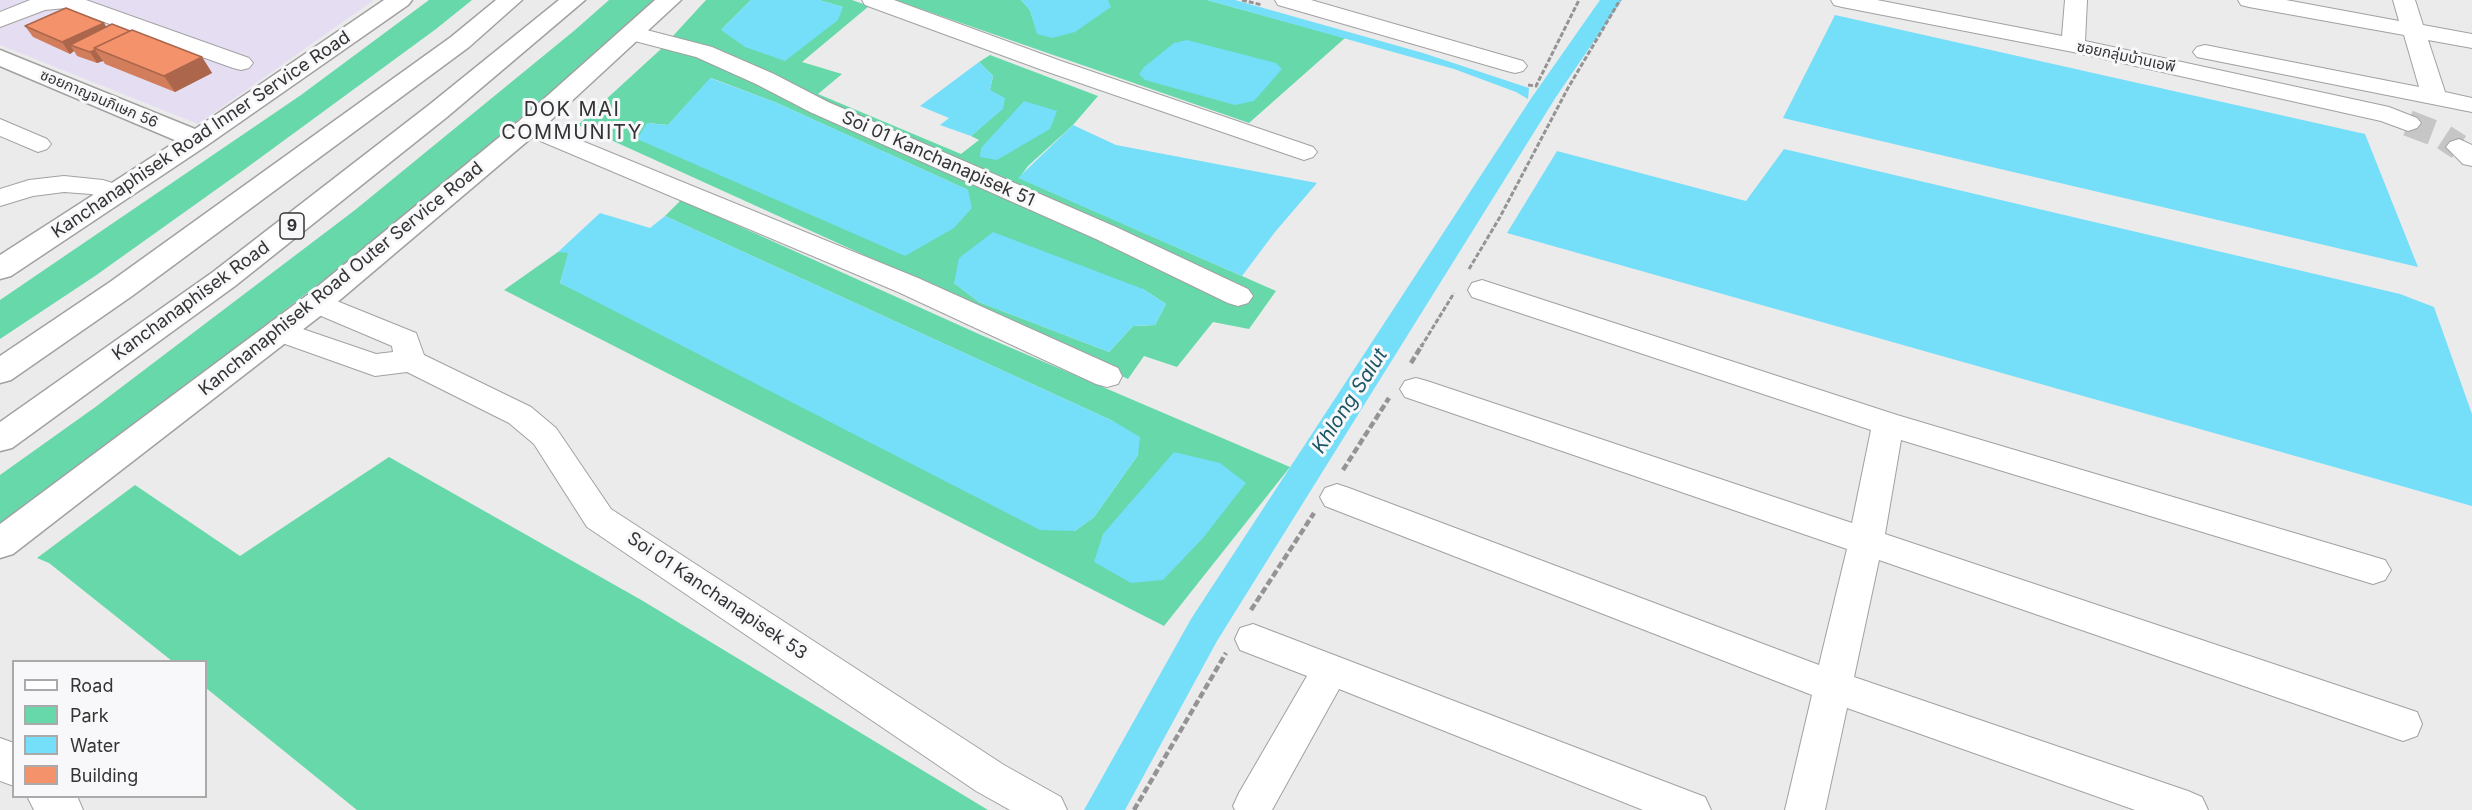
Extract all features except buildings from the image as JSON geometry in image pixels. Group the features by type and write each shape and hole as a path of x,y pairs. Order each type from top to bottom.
{"main road":[{"path":"0,372 130,283 460,42 510,0"},
{"name":"Kanchanaphisek Road","path":"0,439 224,279 438,111 573,0"},
{"name":"Kanchanaphisek Road Outer Service Road","path":"0,543 282,332 528,127 634,34 669,0"},
{"name":"Kanchanaphisek Road Inner Service Road","path":"0,269 198,140 396,1"},
{"name":"ซอยกาญจนภิเษก 56","path":"0,57 198,140"}],"street":[{"path":"3,0 26,9"},
{"path":"873,0 1053,66 1304,152"},
{"path":"1286,0 1515,66"},
{"name":"ซอยกลุ่มบ้านเอพี","path":"1842,0 2073,45 2389,115 2408,123"},
{"path":"1942,0 2031,18"},
{"path":"2073,45 2076,0"},
{"path":"2250,0 2472,41"},
{"path":"2404,0 2436,98"},
{"path":"0,20 49,2 67,1 240,63"},
{"name":"Soi 01 Kanchanapisek 51","path":"634,34 704,52 765,79 819,107 1106,233 1238,296"},
{"path":"2132,38 2472,105"},
{"path":"528,127 908,285 1107,376"},
{"path":"2,130 39,144"},
{"path":"0,198 29,188 64,184 94,186 116,193"},
{"path":"1468,284 1888,424 2373,570"},
{"path":"282,332 375,365 411,361 405,340 317,303"},
{"name":"Soi 01 Kanchanapisek 53","path":"411,361 520,415 544,436 599,518 990,778 1047,810"},
{"path":"1406,382 1866,542 2403,724"},
{"path":"1805,810 1866,542 1888,424"},
{"path":"1332,493 1832,686 2188,810"},
{"path":"1242,635 1691,810"},
{"path":"1253,806 1330,670"},
{"path":"0,756 12,766"},
{"path":"49,798 63,810"}],"path":[{"path":"1134,810 1332,493 1468,284 1500,217 1568,88 1620,0"}],"shaded area":[{"path":"0,0 374,0 198,124 0,45"}],"green space":[{"path":"429,0 472,0 245,169 95,276 0,339 0,300 301,95"},
{"path":"609,0 654,0 620,34 372,243 126,432 0,524 0,475 94,408 355,210"},
{"path":"706,0 751,0 721,30 843,7 819,0 852,0 869,6 802,62 842,74 818,94 961,154 979,140 971,136 1003,108 990,90 993,76 979,62 990,55 1098,96 1073,125 1028,166 1019,178 1276,291 1249,329 1213,322 1177,367 1144,356 1128,379 930,285 578,125 661,49","holes":["711,78 777,103 968,190 647,123 668,125","954,283 1143,289 1166,304 1155,325 1133,326 1109,352 979,302"]},
{"path":"895,0 1021,0 1030,10 1035,26 1108,0 1207,0 1345,38 1249,123"},
{"path":"681,200 981,335 1290,467 1164,626 504,290 558,252 569,252 560,283 1075,531 1094,517 1138,455 1113,421 665,216"},
{"path":"389,457 643,601 988,810 357,810 207,689 207,660 171,660 49,563 37,558 135,485 240,556"}],"water":[{"path":"751,0 819,0 843,7 838,20 785,61 745,47 721,30"},
{"path":"1021,0 1108,0 1111,7 1075,32 1052,38 1037,34 1030,10"},
{"path":"1207,0 1235,0 1423,53 1529,88 1528,99 1516,92 1454,69"},
{"path":"1835,15 2365,134 2418,267 1783,118"},
{"path":"1187,40 1276,63 1282,69 1254,101 1235,105 1145,80 1139,74 1144,67 1174,43"},
{"path":"979,62 993,76 990,90 1005,98 1003,109 971,136 940,125 949,118 920,106"},
{"path":"710,78 777,103 968,190 972,208 954,228 905,256 637,139 647,123 668,125"},
{"path":"1024,101 1057,111 1050,129 997,160 980,157 981,148"},
{"path":"1073,125 1116,145 1317,183 1275,232 1242,276 1018,178"},
{"path":"1784,149 2400,294 2434,307 2472,414 2472,506 1507,233 1557,151 1746,201"},
{"path":"600,213 650,228 665,216 1113,421 1140,437 1138,455 1094,517 1075,531 1040,530 560,283 568,253 558,252"},
{"path":"993,232 1143,289 1166,304 1155,325 1133,326 1109,352 979,302 954,283 959,258"},
{"path":"1174,452 1220,463 1246,483 1203,538 1163,580 1131,583 1094,562 1103,534"}],"waterway":[{"name":"Khlong Salut","path":"1104,810 1204,630 1544,97 1611,0"}],"tunnel":[{"path":"2408,123 2442,136 2459,147"}],"district":[{"name":"DOK MAI COMMUNITY","path":"572,122"}]}
